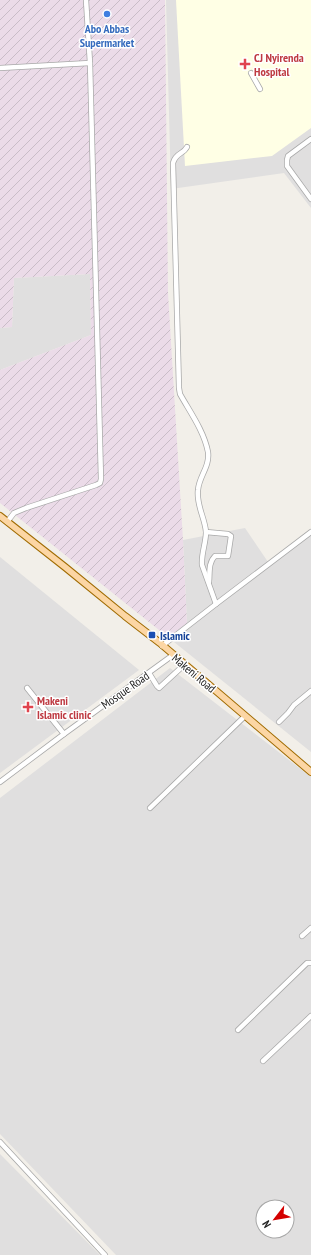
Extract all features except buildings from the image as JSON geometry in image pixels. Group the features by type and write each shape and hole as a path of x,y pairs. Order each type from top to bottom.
{"main road":[{"name":"Makeni Road","path":"0,516 160,643 311,772"}],"street":[{"path":"7,522 14,514 22,510 96,485 101,479 90,63 86,0"},
{"path":"0,68 90,63"},
{"path":"251,72 260,89"},
{"path":"311,139 288,156 286,160 287,166 311,199"},
{"path":"187,147 186,150 176,155 173,163 179,388 180,394 202,434 208,451 208,464 200,480 198,492 201,514 206,532 201,559 216,604"},
{"path":"206,532 228,534 231,536 228,556 215,556 210,564 209,585"},
{"path":"162,646 311,532"},
{"name":"Mosque Road","path":"0,782 173,655"},
{"path":"149,673 156,686 159,688 184,665"},
{"path":"27,688 64,734"},
{"path":"278,722 311,691"},
{"path":"150,808 245,716"},
{"path":"302,936 311,928"},
{"path":"238,1030 307,963 311,962"},
{"path":"263,1061 311,1016"},
{"path":"0,1142 105,1255"}],"shaded area":[{"path":"0,0 165,0 168,293 187,624 169,638 0,503 0,370 91,335 90,274 14,278 12,327 0,328"},
{"name":"CJ Nyirenda Hospital","path":"166,0 311,0 311,208 284,173 171,189"},
{"name":"CJ Nyirenda Hospital","path":"176,0 311,0 311,128 272,156 185,166"},
{"path":"90,274 91,335 0,370 0,328 12,327 14,278"},
{"path":"245,528 268,562 311,530 311,752 169,638 187,624 183,540"},
{"path":"0,557 139,670 0,773"},
{"path":"170,668 311,777 311,1255 116,1255 0,1134 0,798"},
{"path":"0,1154 100,1255 0,1255"}],"place":[{"name":"Abo Abbas Supermarket","path":"107,14"},
{"name":"CJ Nyirenda Hospital","path":"245,64"},
{"name":"Islamic","path":"152,635"},
{"name":"Makeni Islamic clinic","path":"28,707"}]}
